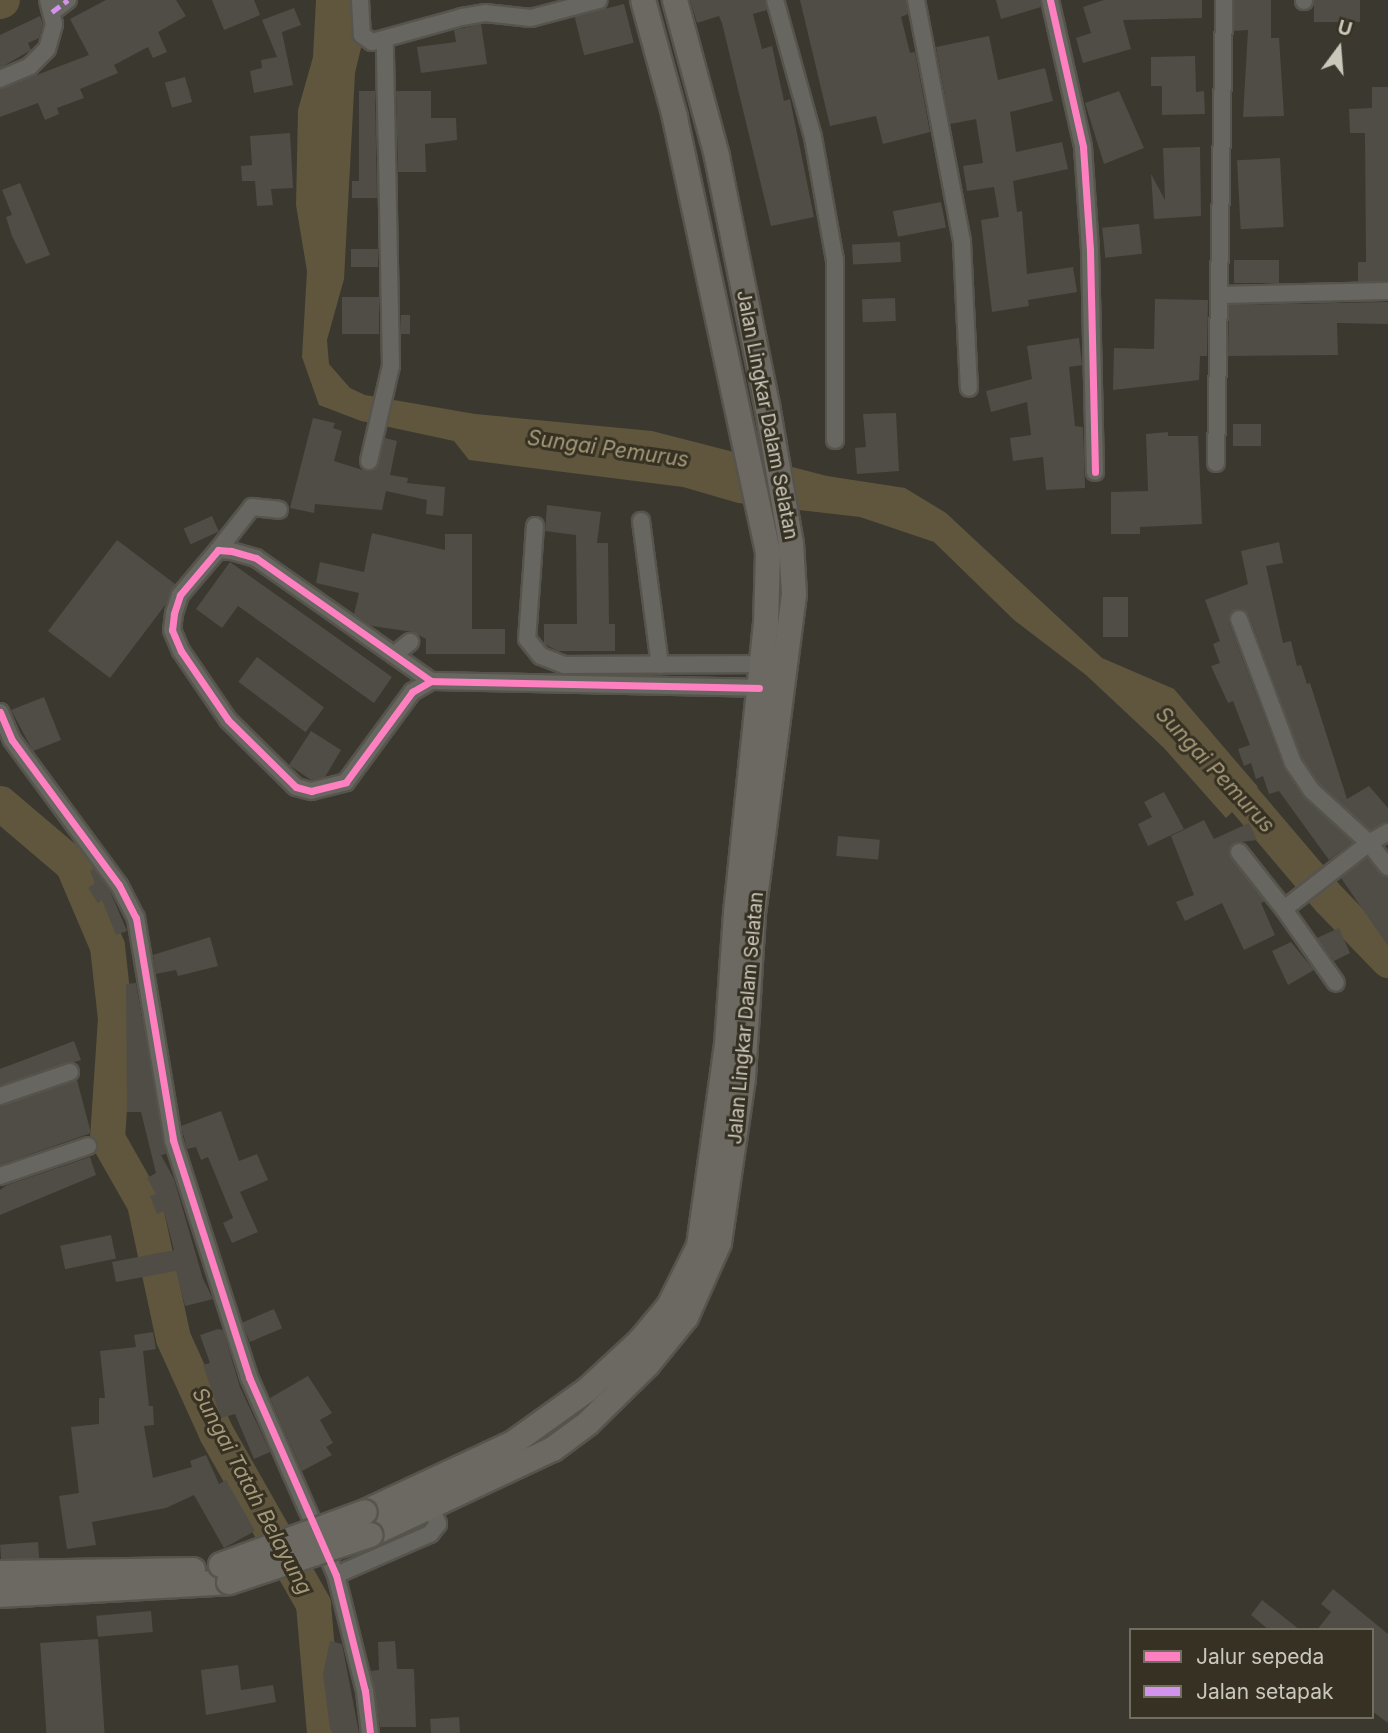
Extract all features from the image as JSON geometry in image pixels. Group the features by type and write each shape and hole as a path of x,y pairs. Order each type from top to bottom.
{"main road":[{"name":"Jalan Lingkar Dalam Selatan","path":"0,1595 225,1573 367,1524 426,1497 553,1449 580,1429 648,1364 686,1317 719,1243 740,1110 774,664 768,552 685,164 643,0"},
{"name":"Jalan Lingkar Dalam Selatan","path":"426,1497 513,1443 564,1407 641,1340 679,1291 699,1247 727,1045 759,688 774,664 794,594 792,544 767,405 717,156 675,0"},
{"path":"685,164 717,156"},
{"path":"564,1407 580,1429"},
{"name":"Jalan Lingkar Dalam Selatan","path":"0,1573 195,1570 225,1573"}],"street":[{"path":"0,79 30,66 47,48 50,5 68,0"},
{"path":"360,0 362,35 372,42 385,42 462,17 485,13 531,18 599,0"},
{"path":"775,0 813,137 835,260 835,440"},
{"path":"916,0 962,242 969,388"},
{"path":"1051,0 1083,147 1090,251 1095,472"},
{"path":"1216,463 1224,0"},
{"path":"369,461 391,366 385,42"},
{"path":"1219,295 1388,291"},
{"path":"279,510 253,507 180,595 172,630 228,720 296,787 311,791 346,782 412,692 431,681 759,688"},
{"path":"641,521 660,665"},
{"path":"535,526 527,639 533,648 550,661 564,665 774,664"},
{"path":"218,550 256,558 431,681"},
{"path":"1238,619 1293,763 1311,790 1369,843 1388,867"},
{"path":"394,655 410,642"},
{"path":"0,712 12,740 119,885 136,918 173,1140 249,1377 336,1575 365,1691 370,1733"},
{"path":"1284,909 1369,843 1388,832"},
{"path":"1239,852 1284,909 1336,983"},
{"path":"0,1096 70,1072"},
{"path":"0,1176 88,1146"},
{"path":"336,1575 430,1534 438,1524 426,1497"}],"water":[{"path":"316,0 355,0 361,48 355,73 344,279 327,340 329,364 350,388 365,395 475,414 652,431 827,476 905,488 946,513 1102,658 1174,689 1258,787 1226,818 1164,748 1086,675 1014,620 934,542 860,517 738,503 683,487 469,460 454,441 361,421 319,405 302,357 307,271 296,205 298,110 313,57"}],"building":[{"path":"106,0 176,0 186,16 158,32 167,52 153,58 148,47 114,65 118,73 80,89 84,98 57,108 59,114 45,120 38,103 0,117 0,89 89,55 70,19"},
{"path":"212,0 254,0 260,15 224,30"},
{"path":"690,0 765,0 767,10 753,14 762,49 772,46 784,101 790,99 814,217 771,226 722,23 719,16 697,23"},
{"path":"800,0 906,0 908,14 901,17 910,53 915,52 930,132 883,144 876,116 830,126"},
{"path":"996,0 1040,0 1041,7 1001,19"},
{"path":"1104,0 1202,0 1202,18 1123,20 1131,49 1083,63 1076,38 1091,33 1083,7"},
{"path":"1234,0 1271,0 1271,38 1279,38 1284,116 1243,117 1248,30 1234,31"},
{"path":"1314,0 1360,0 1360,22 1314,22"},
{"path":"624,4 634,43 584,55 575,16"},
{"path":"294,8 301,25 282,32 293,85 254,93 250,71 262,68 261,60 277,57 262,20"},
{"path":"40,16 43,24 39,38 28,43 31,50 0,68 0,35"},
{"path":"481,24 487,64 421,73 417,47 456,42 454,30"},
{"path":"989,36 998,80 1045,68 1053,101 1010,112 1016,152 1062,142 1068,169 1013,181 1017,212 1022,211 1027,274 1073,267 1077,292 1028,300 1029,306 992,312 981,220 999,217 994,187 967,191 963,166 983,163 976,119 950,124 936,47"},
{"path":"1195,56 1196,92 1204,91 1205,114 1162,115 1162,86 1151,86 1151,57"},
{"path":"185,77 192,102 172,108 165,83"},
{"path":"1372,87 1388,87 1388,281 1358,281 1358,262 1366,262 1365,133 1350,133 1349,109 1372,108"},
{"path":"359,91 375,91 377,198 352,198 352,181 359,181"},
{"path":"396,91 431,91 431,118 456,118 457,140 425,144 426,172 398,172"},
{"path":"1119,91 1144,148 1104,164 1085,103"},
{"path":"290,133 293,188 271,189 273,205 257,206 255,181 242,181 241,166 252,165 250,136"},
{"path":"1200,147 1201,216 1154,219 1151,174 1165,200 1163,148"},
{"path":"1280,158 1284,227 1241,229 1237,160"},
{"path":"20,183 50,255 26,264 12,236 6,217 12,215 2,190"},
{"path":"941,202 946,228 898,237 893,211"},
{"path":"1139,224 1142,254 1105,258 1102,228"},
{"path":"900,242 901,262 853,264 852,245"},
{"path":"351,249 378,249 378,267 351,267"},
{"path":"1234,260 1279,260 1279,283 1234,283"},
{"path":"342,297 379,297 379,334 342,334"},
{"path":"895,298 896,321 863,322 862,299"},
{"path":"1155,299 1208,300 1207,356 1200,356 1199,380 1113,390 1114,348 1154,349"},
{"path":"1388,302 1388,324 1337,323 1338,355 1228,356 1229,305"},
{"path":"401,315 410,315 410,334 401,334"},
{"path":"1079,338 1082,365 1069,367 1075,426 1083,427 1085,488 1046,490 1043,457 1013,461 1010,438 1031,435 1027,402 991,412 986,391 1032,379 1027,346"},
{"path":"896,413 899,471 857,474 855,448 866,447 863,414"},
{"path":"313,418 335,423 333,428 342,431 334,461 366,471 377,468 385,438 397,441 390,475 408,478 407,483 445,487 443,516 426,514 427,500 386,491 382,510 315,504 314,513 290,508"},
{"path":"1233,424 1261,424 1261,446 1233,446"},
{"path":"1168,432 1168,436 1198,436 1202,524 1140,527 1140,534 1111,534 1111,492 1148,491 1146,434"},
{"path":"547,505 601,512 597,543 608,543 609,624 615,624 615,651 558,651 544,644 544,624 577,624 576,535 545,531"},
{"path":"212,516 219,532 191,544 184,529"},
{"path":"372,533 445,550 445,534 472,534 472,629 505,629 505,654 426,654 426,639 413,632 372,626 354,614 359,593 316,583 320,562 364,572"},
{"path":"117,540 175,584 166,604 110,678 48,631"},
{"path":"1279,542 1283,563 1266,566 1283,643 1291,641 1297,666 1301,665 1307,684 1310,683 1347,799 1369,786 1388,808 1388,822 1370,830 1319,783 1302,758 1249,615 1241,609 1231,612 1229,623 1284,769 1304,798 1353,842 1329,860 1279,791 1269,794 1263,776 1256,779 1251,763 1244,766 1238,749 1250,745 1233,701 1228,703 1211,666 1220,663 1213,644 1220,641 1205,600 1248,584 1241,551"},
{"path":"230,562 392,677 374,703 238,606 222,628 196,609"},
{"path":"1103,597 1128,597 1128,637 1103,637"},
{"path":"257,657 324,708 305,732 238,682"},
{"path":"44,697 61,740 33,751 11,710"},
{"path":"311,731 341,750 325,777 311,780 289,765"},
{"path":"1164,792 1184,829 1148,846 1138,824 1152,817 1144,802"},
{"path":"1204,820 1214,839 1249,823 1257,840 1233,843 1229,854 1265,901 1261,903 1275,935 1244,950 1222,903 1185,921 1176,902 1194,895 1171,836"},
{"path":"838,836 880,840 878,860 836,856"},
{"path":"1367,858 1388,877 1388,946 1341,878"},
{"path":"94,869 110,891 127,931 116,935 102,900 98,903 88,888 95,883 90,871"},
{"path":"1339,928 1350,953 1334,961 1317,938"},
{"path":"210,937 218,966 178,976 176,970 156,974 153,955"},
{"path":"1291,942 1314,970 1288,985 1272,951"},
{"path":"136,983 166,1154 161,1155 174,1179 203,1279 213,1299 185,1306 176,1271 116,1282 112,1262 174,1250 164,1211 157,1214 150,1196 156,1194 147,1178 156,1173 141,1112 127,1112 126,984"},
{"path":"74,1041 81,1060 0,1085 0,1069"},
{"path":"77,1080 91,1133 0,1165 0,1106"},
{"path":"221,1111 239,1161 257,1154 268,1180 240,1192 258,1232 232,1243 223,1223 233,1218 208,1157 201,1160 196,1147 187,1149 181,1126"},
{"path":"90,1157 96,1175 0,1215 0,1190 7,1185"},
{"path":"111,1235 116,1258 65,1269 60,1246"},
{"path":"274,1309 282,1328 250,1342 242,1323"},
{"path":"223,1330 240,1387 270,1452 254,1459 235,1414 221,1418 203,1365 210,1363 200,1335"},
{"path":"153,1332 156,1349 143,1351 149,1406 153,1406 154,1425 144,1426 153,1478 192,1467 190,1461 206,1455 219,1484 226,1480 255,1531 224,1548 194,1495 166,1508 92,1522 96,1545 67,1549 59,1496 79,1493 71,1427 99,1424 99,1398 105,1398 100,1351 136,1347 134,1335"},
{"path":"308,1376 332,1413 320,1420 333,1443 326,1447 332,1455 302,1471 270,1398"},
{"path":"38,1542 39,1558 1,1561 0,1545"},
{"path":"1333,1589 1388,1634 1388,1723 1374,1712 1374,1628 1319,1628 1331,1612 1321,1604"},
{"path":"1262,1600 1297,1628 1267,1628 1251,1615"},
{"path":"151,1611 153,1632 98,1637 96,1616"},
{"path":"98,1639 105,1733 46,1733 40,1643"},
{"path":"330,1641 342,1644 359,1733 333,1733 330,1729 323,1674"},
{"path":"395,1641 397,1669 414,1669 416,1727 380,1727 371,1671 379,1670 378,1642"},
{"path":"238,1665 241,1690 273,1685 276,1702 206,1715 201,1670"},
{"path":"459,1717 460,1733 431,1733 430,1719"}],"waterway":[{"name":"Sungai Pemurus","path":"1214,764 1329,899 1388,960"},
{"name":"Sungai Tatah Belayung","path":"0,803 72,864 107,946 115,1018 107,1138 144,1203 173,1338 216,1433 313,1604 324,1733"}],"marked path":[{"path":"52,12 68,0"}],"cycle path":[{"path":"1050,0 1083,147 1090,251 1095,472"},
{"path":"431,681 256,558 231,551 218,550 180,595 174,614 172,630 181,651 228,720 296,787 311,791 346,782 412,692 431,681 759,688"},
{"path":"0,712 12,740 119,885 136,918 173,1140 249,1377 336,1575 365,1691 370,1733"}]}
